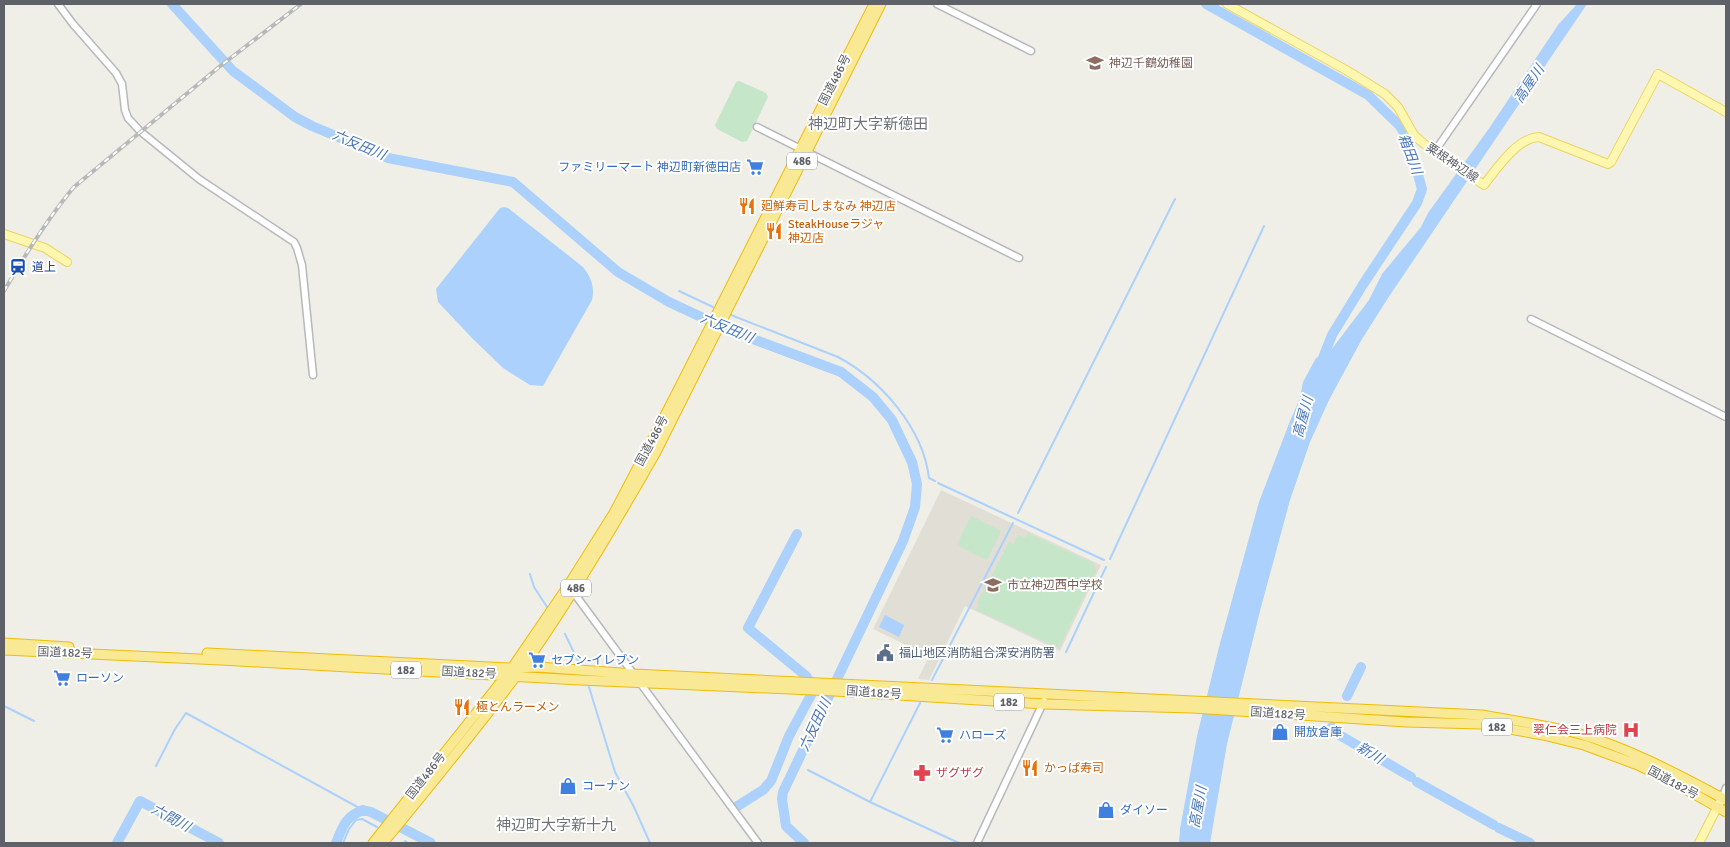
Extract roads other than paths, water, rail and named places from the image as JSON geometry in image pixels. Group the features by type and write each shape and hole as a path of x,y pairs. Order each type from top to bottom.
{"highway":[{"name":"国道486号","path":"522,668 656,452 713,329 804,150 874,4"},
{"name":"国道486号","path":"804,150 881,4"},
{"name":"国道486号","path":"373,843 389,830 447,765 571,589"},
{"name":"国道182号","path":"4,643 511,673 641,683 821,686 1043,704 1194,705"},
{"name":"国道182号","path":"4,650 511,673 522,668 806,686"},
{"name":"国道182号","path":"836,687 1048,694 1252,708 1482,715 1581,734 1640,757 1724,799"},
{"name":"国道182号","path":"1252,708 1406,722 1481,724 1543,735 1584,745 1638,765 1726,812"},
{"name":"国道486号","path":"383,843 389,830"}],"main road":[{"name":"粟根神辺線","path":"1227,4 1346,70 1385,94 1398,107 1414,134 1484,185 1502,162 1522,142 1530,137 1539,137 1608,164 1611,162 1658,74 1726,112"},
{"path":"4,234 45,248 67,262"},
{"path":"1699,843 1717,807 1724,799"}],"street":[{"path":"58,4 116,73 122,84 125,110 128,118 140,131 199,179 294,242 298,248 302,265 313,375"},
{"path":"936,4 1031,51"},
{"path":"1437,152 1537,4"},
{"path":"758,127 1019,258"},
{"path":"1531,319 1726,417"},
{"path":"571,589 758,843"},
{"path":"977,843 1048,694"},
{"path":"1724,799 1726,788"}],"water":[{"name":"高屋川","path":"1577,4 1587,4 1390,295 1362,339 1329,400 1310,442 1290,500 1260,611 1227,744 1210,843 1179,843 1197,736 1219,647 1259,502 1300,398 1303,382 1316,358 1328,354 1369,300 1382,274 1421,227 1428,213 1490,127 1558,25"},
{"path":"500,208 508,208 583,267 593,286 592,300 543,386 530,385 503,368 438,302 436,289"},
{"path":"885,615 904,625 899,637 879,627"}],"waterway":[{"name":"六反田川","path":"172,4 233,71 295,117 388,158 513,182 618,272 669,302 729,330 841,372 873,397 892,420 912,462 917,484 915,507 903,541 783,792 782,799 786,826 804,843"},
{"name":"箱田川","path":"1206,4 1368,95 1400,126 1409,142 1422,189 1417,203 1332,335 1319,368"},
{"path":"1018,513 1175,199"},
{"path":"1110,559 1264,226"},
{"path":"679,291 713,307"},
{"path":"731,315 838,357 870,379 884,392 909,424 925,459 929,478 935,481"},
{"path":"938,483 1104,560"},
{"path":"932,680 1013,523"},
{"name":"六反田川","path":"736,807 763,790 771,781 789,736 811,695 813,687 806,676 748,628 797,534"},
{"path":"1066,652 1106,567"},
{"path":"530,574 534,587 547,607"},
{"path":"565,634 579,663"},
{"name":"新川","path":"1347,696 1361,667"},
{"path":"589,687 615,772 634,807 650,843"},
{"path":"920,703 870,802 959,843"},
{"path":"4,706 34,721"},
{"path":"156,766 175,729 186,713 363,810"},
{"name":"新川","path":"1332,727 1331,730 1411,777"},
{"path":"808,770 870,802"},
{"name":"新川","path":"1417,782 1494,825"},
{"name":"六間川","path":"117,843 140,801 219,843"},
{"name":"六間川","path":"336,843 348,819 363,810 371,812 431,843"},
{"path":"343,843 349,829 356,820 362,819 377,827"},
{"name":"新川","path":"1499,828 1530,843"}],"railway":[{"path":"4,291 37,237 74,187 219,67 301,4"}],"place":[{"name":"神辺千鶴幼稚園","path":"1095,63"},
{"name":"ファミリーマート 神辺町新徳田店","path":"755,167"},
{"name":"廻鮮寿司しまなみ 神辺店","path":"747,206"},
{"name":"SteakHouseラジャ 神辺店","path":"774,231"},
{"name":"道上","path":"18,267"},
{"name":"市立神辺西中学校","path":"993,585"},
{"name":"福山地区消防組合深安消防署","path":"885,653"},
{"name":"セブン-イレブン","path":"537,660"},
{"name":"ローソン","path":"62,678"},
{"name":"極とんラーメン","path":"462,707"},
{"name":"翠仁会三上病院","path":"1631,730"},
{"name":"開放倉庫","path":"1280,732"},
{"name":"ハローズ","path":"945,735"},
{"name":"かっぱ寿司","path":"1030,768"},
{"name":"ザグザグ","path":"922,773"},
{"name":"コーナン","path":"568,786"},
{"name":"ダイソー","path":"1106,810"}],"district":[{"name":"神辺町大字新徳田","path":"868,124"},
{"name":"神辺町大字新十九","path":"556,825"}]}
